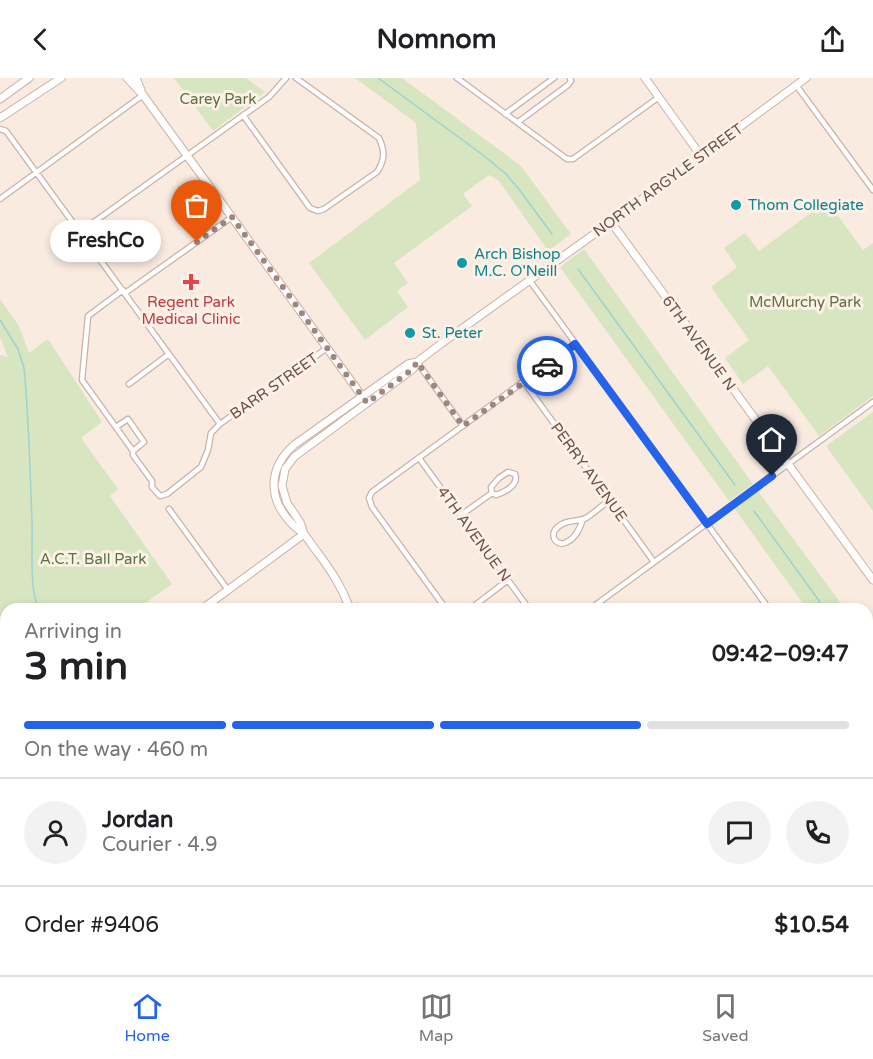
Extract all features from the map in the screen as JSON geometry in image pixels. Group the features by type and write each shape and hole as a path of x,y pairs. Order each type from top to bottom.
{"street":[{"path":"0,99 29,78"},
{"path":"0,118 61,78"},
{"path":"127,78 143,95 365,399"},
{"path":"136,78 143,95"},
{"path":"81,232 273,94 286,78"},
{"path":"243,115 310,208 318,211 324,209 377,172 382,165 384,155 379,138 296,78"},
{"path":"457,78 567,159 573,159 659,98"},
{"path":"505,114 554,78"},
{"path":"518,122 568,85 570,78"},
{"path":"645,78 701,156"},
{"name":"NORTH ARGYLE STREET","path":"365,399 413,369 417,362 806,78"},
{"path":"796,85 873,190"},
{"path":"0,199 143,95"},
{"path":"0,129 6,131 37,172 81,232 124,292 219,423 211,433 208,450 201,467 167,494 160,496 152,487 152,481 133,455 133,451 82,380 88,316 124,292 232,217"},
{"name":"6TH AVENUE N","path":"611,222 873,580"},
{"path":"530,281 765,603"},
{"path":"442,603 372,507 369,498 372,492 575,344"},
{"name":"BARR STREET","path":"219,423 327,348"},
{"path":"129,384 169,354"},
{"path":"417,362 463,426"},
{"name":"PERRY AVENUE","path":"524,382 654,562"},
{"path":"347,603 338,581 304,534 292,525 277,500 273,479 285,453 365,399"},
{"path":"304,534 300,522 284,495 282,486 285,469 294,457 365,399"},
{"path":"598,603 873,402"},
{"path":"116,428 128,419 144,442 133,451"},
{"name":"4TH AVENUE N","path":"419,458 525,603"},
{"path":"461,515 492,493 496,495 508,489 516,481 515,474 508,472 499,478 491,487 492,493"},
{"path":"583,519 579,530 567,542 562,544 556,542 553,533 564,523 583,519 609,501"},
{"path":"169,509 228,590"},
{"path":"210,603 304,534"},
{"path":"478,603 508,580"}],"green space":[{"name":"Carey Park","path":"174,78 246,78 265,92 213,131"},
{"path":"355,78 402,78 521,166 571,234 548,251 499,181 489,175 463,194 472,206 394,263 408,283 397,291 408,307 365,340 309,263 420,180 416,123"},
{"name":"McMurchy Park","path":"827,201 863,250 873,243 873,396 819,436 768,366 743,384 725,358 749,340 711,287 737,267 724,248 745,233 759,251"},
{"path":"584,249 753,484 729,501 560,267"},
{"name":"A.C.T. Ball Park","path":"0,299 19,326 29,353 48,339 102,422 81,438 118,489 110,496 172,584 145,603 0,603 0,355 8,357 0,337"},
{"path":"873,412 873,511 826,446"},
{"path":"758,491 841,603 803,603 734,508"}],"waterway":[{"path":"378,78 506,174 552,234"},
{"path":"578,269 735,485"},
{"path":"0,320 18,349 24,368 30,464 32,577 36,603"},
{"path":"754,511 821,603"}],"way so far":[{"path":"197,242 232,217 367,403 413,369 417,362 463,426 547,366"}],"place":[{"name":"Thom Collegiate","path":"736,205"},
{"name":"FreshCo","path":"197,242"},
{"name":"Arch Bishop M.C. O'Neill","path":"462,263"},
{"name":"Regent Park Medical Clinic","path":"191,282"},
{"name":"St. Peter","path":"410,333"}],"route":[{"path":"547,366 575,344 707,524 772,476"}]}
